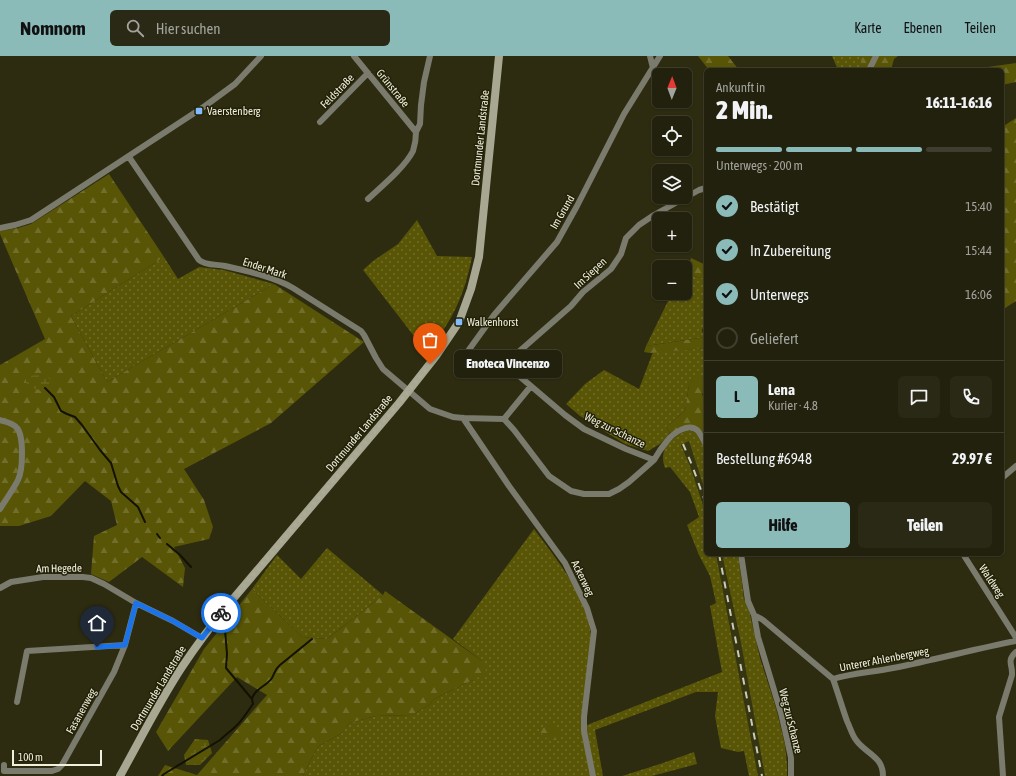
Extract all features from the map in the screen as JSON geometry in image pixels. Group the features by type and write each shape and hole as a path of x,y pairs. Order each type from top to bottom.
{"main road":[{"name":"Dortmunder Landstraße","path":"120,776 181,668 202,638 231,601 409,390 436,356 459,322 471,289 479,257 499,56"}],"street":[{"path":"0,228 31,220 129,157 211,102 235,84 261,56"},
{"name":"Grünstraße","path":"354,56 416,132"},
{"name":"Grünstraße","path":"368,199 394,175 412,151 416,132 420,124 420,105 430,56"},
{"path":"650,56 653,68"},
{"name":"Im Grund","path":"653,68 660,56"},
{"path":"870,68 876,56"},
{"name":"Im Grund","path":"505,364 480,360 473,357 468,351 494,315 557,242 624,114 652,70"},
{"name":"Feldstraße","path":"320,122 368,73"},
{"name":"Ender Mark","path":"129,157 199,260 202,262 223,265 271,278 293,288 360,331 364,335 376,358 384,369 430,408 452,417 504,419"},
{"name":"Im Siepen","path":"505,364 571,306 583,292 611,269 621,254 626,238 639,225 704,189"},
{"name":"Weg zur Schanze","path":"505,364 565,415 584,429 626,449 654,460 667,440 685,429 692,428 698,431 704,442"},
{"path":"531,386 504,419 549,476 571,491 584,494 609,494 629,482 654,460"},
{"name":"Ackerweg","path":"463,418 509,486 565,562 587,608 594,631 584,717 584,731 592,776"},
{"path":"0,420 10,423 18,428 22,450 22,464 19,478 0,509"},
{"path":"1004,476 1016,466"},
{"name":"Weg zur Schanze","path":"741,556 748,601 754,615 758,637 781,713 787,739 791,758 791,776"},
{"name":"Waldweg","path":"964,556 1016,636 1016,640"},
{"name":"Am Hegede","path":"0,588 11,582 43,576 83,576 104,584 202,638"},
{"path":"0,583 11,582"},
{"name":"Fasanenweg","path":"4,765 4,771 52,771 58,769 62,765 114,672 125,645 136,603"},
{"name":"Unterer Ahlenbergweg","path":"754,615 763,620 834,679 843,676 893,668 1016,640"},
{"path":"17,702 27,651 125,645"},
{"path":"1003,776 999,717 1013,671 1010,659 1016,652"},
{"path":"834,679 840,700 856,741 875,756 881,763 883,776"}],"shaded area":[{"path":"689,441 704,488 704,508 690,466 681,445"},
{"path":"716,556 722,556 741,643 765,776 758,776"}],"green space":[{"path":"698,56 728,56 737,68 707,68"},
{"path":"832,56 861,56 861,68 837,68"},
{"path":"861,56 898,56 894,59 892,68 861,68"},
{"path":"1016,63 1016,82 1004,85 1004,68 981,68"},
{"path":"1016,118 1016,301 1004,309 1004,126"},
{"path":"109,174 164,257 71,316 107,382 274,284 364,342 271,423 184,469 204,500 213,527 209,539 174,547 185,568 183,587 142,557 109,582 91,574 94,536 117,525 111,501 85,481 51,516 19,526 0,526 0,365 45,339 0,231 31,224"},
{"path":"417,220 437,256 472,257 461,297 456,308 427,353 363,270 373,261 398,244"},
{"path":"164,257 178,279 199,267 224,270 274,284 107,382 71,316"},
{"path":"691,258 704,264 704,278 692,276"},
{"path":"692,276 704,278 704,326 702,330 704,337 646,346 669,300 692,300"},
{"path":"704,337 704,348 650,353 644,352 646,346"},
{"path":"704,348 704,378 694,377 689,385 685,411 666,427 670,433 660,444 648,451 625,444 580,416 566,404 585,384 604,370 639,389 653,352"},
{"path":"46,375 52,381 52,389 36,389 27,384 24,376"},
{"path":"694,376 704,378 704,390 702,395 704,396 704,435 699,428 695,426 686,426 670,433 666,427 685,411 689,385"},
{"path":"686,431 696,433 704,447 704,488 689,441 681,445 690,466 704,508 704,556 716,556 758,776 749,776 744,751 738,752 721,748 715,716 718,692 696,692 595,730 603,776 303,776 319,746 342,733 349,723 376,716 412,715 429,705 434,699 473,680 482,661 453,639 534,529 570,580 578,594 589,622 591,637 582,727 722,672 710,606 716,603 710,576 699,555 687,525 699,517 690,492 670,467 665,468 663,461 663,455 667,445 675,437"},
{"path":"327,548 383,595 327,639 302,637 252,589 277,555 301,579"},
{"path":"722,556 738,556 744,599 749,610 760,658 776,708 785,745 787,776 765,776 741,643"},
{"path":"252,589 302,637 327,639 383,595 385,591 482,661 487,673 434,699 429,705 412,715 376,716 349,723 342,733 319,746 303,776 158,776 165,765 197,775 267,695 237,677 168,751 156,732 204,649"},
{"path":"547,723 555,725 559,733 559,738 551,740 541,734 540,731"},
{"path":"195,739 208,740 212,753 200,765 186,765 184,755"},
{"path":"694,752 697,764 652,776 622,776 660,764"}],"waterway":[{"path":"45,388 54,397 61,411 75,417 111,463 121,492 138,507 145,522"},
{"path":"157,534 160,538"},
{"path":"167,544 191,567"},
{"path":"162,776 220,740 238,725 253,704 252,699 226,668 227,654 225,630"},
{"path":"252,699 255,693 270,681 278,667 312,639"}],"railway":[{"path":"683,444 704,498"},
{"path":"719,556 762,776"}],"way so far":[{"path":"221,613 399,403 430,364"}],"place":[{"name":"Vaerstenberg","path":"199,111"},
{"name":"Walkenhorst","path":"459,322"},
{"name":"Enoteca Vincenzo","path":"430,364"}],"route":[{"path":"97,647 125,645 136,603 173,621 202,638 221,613"}]}
